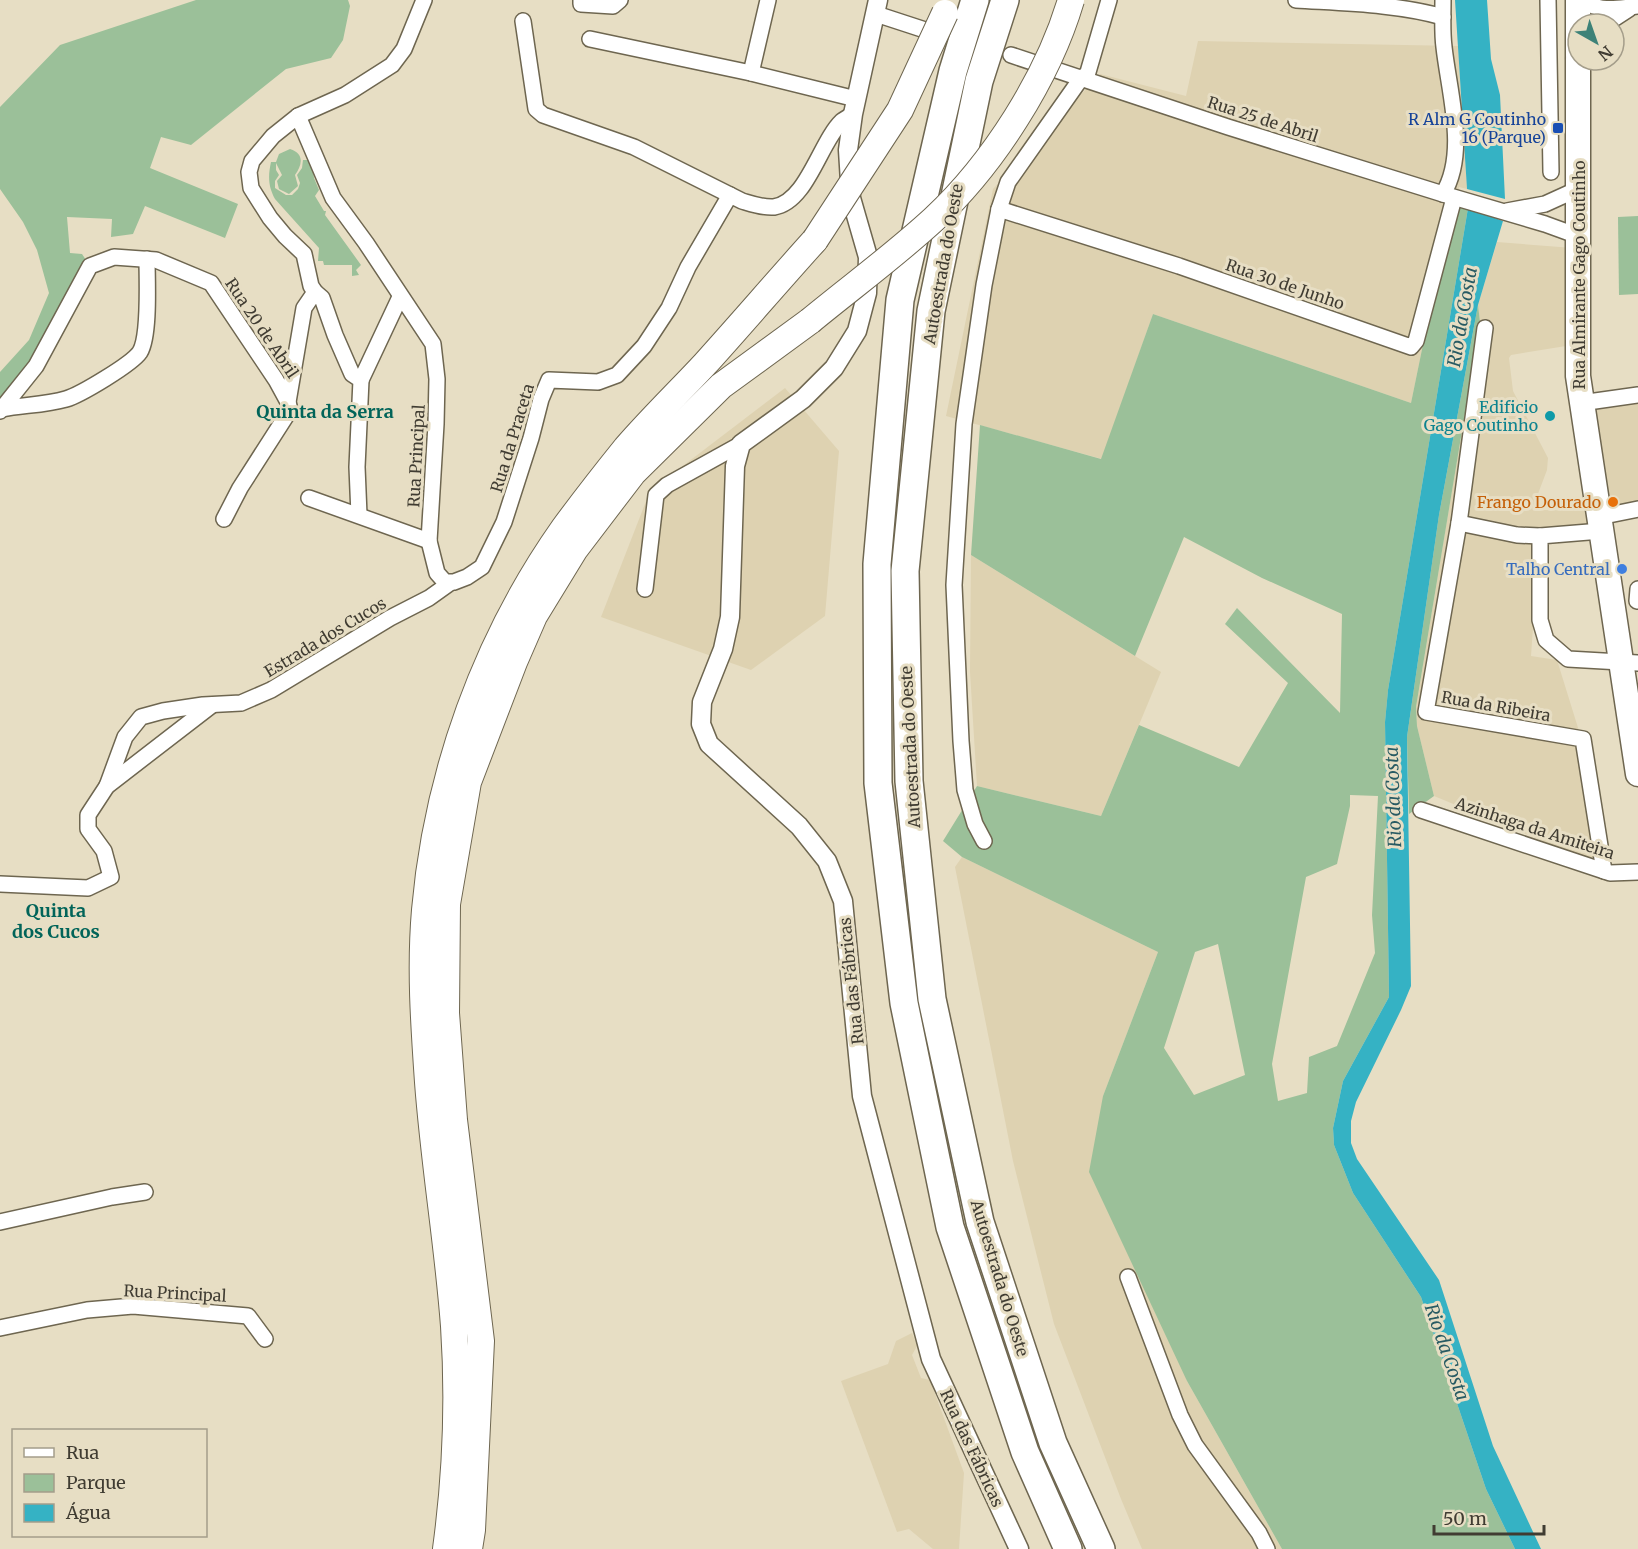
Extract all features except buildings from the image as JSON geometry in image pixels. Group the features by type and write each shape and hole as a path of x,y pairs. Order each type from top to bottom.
{"highway":[{"name":"Autoestrada do Oeste","path":"975,0 953,71 900,300 877,564 878,783 904,1003 950,1227 1025,1452 1068,1549"},
{"name":"Autoestrada do Oeste","path":"1005,0 980,81 931,311 904,571 909,781 932,999 980,1222 1053,1443 1101,1549"},
{"path":"468,1549 472,1530 481,1341 454,1120 446,1013 447,904 468,782 514,662 534,616 575,549 633,473 721,386 810,321 934,219 978,172 1030,97 1064,25 1071,0"},
{"path":"446,1549 456,1448 455,1347 430,1108 422,975 425,910 431,862 448,775 472,703 505,626 564,529 626,448 704,365 815,240 900,110 947,7"}],"main road":[{"name":"Rua Almirante Gago Coutinho","path":"1578,72 1577,360 1581,403 1600,524 1630,663 1638,773"}],"street":[{"path":"361,380 352,374 322,298 311,286 304,254 270,218 251,188 249,172 252,161 273,136 298,116 345,95 392,65 404,49 424,0"},
{"path":"581,0 581,4 613,6 620,0"},
{"path":"751,73 768,0"},
{"path":"984,841 975,824 965,790 954,585 964,424 984,285 999,209 1008,182 1084,78 1109,0"},
{"path":"1296,0 1390,8 1443,17"},
{"path":"1443,0 1444,44 1457,142 1448,185 1452,197"},
{"path":"1548,0 1551,172"},
{"path":"1584,0 1588,5 1598,8 1636,5"},
{"path":"645,589 656,495 667,485 741,444 803,399 834,368 857,331 867,293 868,257 851,198 848,150 877,7 925,30"},
{"path":"523,21 536,109 543,115 634,147 730,195 758,206 774,207 783,204 796,193 841,122 855,107"},
{"path":"590,39 751,73 855,107"},
{"name":"Rua 25 de Abril","path":"1011,55 1228,127 1578,236"},
{"name":"Rua Principal","path":"298,116 333,198 433,344 437,379 429,541 437,573 445,582 450,583"},
{"name":"Rua 25 de Abril","path":"1505,212 1545,204 1578,189"},
{"name":"Rua da Praceta","path":"450,583 467,577 482,567 504,522 541,399 549,380 598,382 617,375 644,346 669,308 688,267 730,195"},
{"name":"Rua 30 de Junho","path":"999,209 1179,266 1411,347 1416,341 1452,197"},
{"name":"Rua 20 de Abril","path":"1,410 36,366 90,266 114,257 156,260 211,283 276,380 288,402"},
{"path":"1,410 67,399 126,366 140,351 144,334 148,296 147,260"},
{"path":"224,519 240,488 290,410 288,402 304,308 315,292"},
{"path":"359,515 357,467 361,380 400,297"},
{"name":"Rua da Ribeira","path":"1485,328 1459,523 1426,712 1583,739 1604,871"},
{"path":"1581,403 1638,395"},
{"name":"Rua das Fábricas","path":"741,444 735,466 729,617 723,649 702,702 701,724 708,744 799,826 827,861 843,901 862,1096 931,1359 1019,1549"},
{"path":"309,498 429,541"},
{"path":"1459,523 1516,535 1540,536 1600,524 1638,509"},
{"path":"1540,536 1540,620 1546,640 1568,659 1630,663"},
{"name":"Estrada dos Cucos","path":"0,884 88,888 111,878 104,851 88,829 87,815 107,786 125,737 141,717 164,711 241,703 271,690 390,618 429,598 450,583"},
{"name":"Estrada dos Cucos","path":"107,786 212,705"},
{"name":"Azinhaga da Amiteira","path":"1421,810 1610,873 1638,872"},
{"path":"0,1221 145,1192"},
{"path":"1128,1277 1180,1415 1195,1445 1259,1533 1267,1549"},
{"name":"Rua Principal","path":"0,1328 87,1310 133,1306 248,1316 266,1339"}],"shaded area":[{"path":"1198,41 1458,46 1467,189 1459,187 1458,205 1435,286 1411,403 1153,314 1102,459 946,416 993,189 1100,74 1186,96"},
{"path":"1497,242 1573,248 1566,346 1511,355 1509,358 1513,391 1548,458 1547,470 1533,507 1541,510 1586,511 1592,523 1570,530 1533,534 1538,555 1531,656 1557,660 1583,746 1596,863 1434,796 1417,726 1416,707 1480,322 1478,305"},
{"path":"785,388 839,451 825,616 751,670 601,617 650,491"},
{"path":"1638,399 1638,507 1610,511 1595,402"},
{"path":"971,555 1161,672 1101,816 977,786 970,672"},
{"path":"962,857 1158,952 1103,1096 1187,1381 1282,1549 1142,1549 1054,1324 1013,1161 955,867"},
{"path":"912,1333 917,1346 912,1355 921,1378 930,1380 964,1473 959,1549 933,1549 909,1529 897,1532 841,1381 888,1364 896,1341"}],"green space":[{"path":"196,0 348,0 350,6 343,40 331,58 286,69 191,145 161,137 150,168 238,204 225,238 145,206 133,234 111,237 112,219 67,217 70,253 82,254 90,266 0,411 0,372 29,340 49,293 37,250 23,222 0,189 0,107 60,45"},
{"path":"290,149 298,154 301,160 295,175 298,186 289,194 279,189 277,181 282,175 276,163 279,175 275,181 275,188 286,195 292,195 298,189 300,183 297,175 302,168 303,160 312,160 314,178 319,190 315,196 326,211 325,215 361,265 356,270 359,275 352,276 352,265 324,265 323,261 318,261 319,248 275,199 269,181 271,162 276,162 279,154"},
{"path":"1458,205 1468,208 1388,690 1385,722 1389,997 1343,1081 1333,1128 1334,1145 1353,1193 1421,1297 1486,1489 1515,1549 1282,1549 1187,1381 1089,1172 1103,1096 1158,952 962,857 943,841 977,786 1101,816 1139,725 1239,767 1288,683 1225,624 1237,608 1340,713 1342,614 1262,578 1184,537 1135,656 971,555 980,425 1101,459 1153,314 1411,403 1435,286","holes":["1350,795 1378,796 1372,915 1375,953 1337,1046 1309,1057 1307,1093 1278,1101 1272,1064 1306,877 1337,864 1350,806","1218,944 1245,1075 1194,1095 1164,1048 1195,952"]},
{"path":"1638,216 1638,294 1619,295 1618,217"},
{"path":"1478,305 1480,322 1478,335 1416,707 1417,726 1434,796 1409,814 1407,737 1439,515"}],"water":[{"path":"1455,0 1487,0 1491,59 1500,95 1505,199 1467,189"},
{"name":"Rio da Costa","path":"1468,208 1503,221 1478,305 1439,515 1407,737 1411,986 1356,1102 1351,1121 1351,1143 1357,1159 1439,1280 1493,1446 1541,1549 1515,1549 1486,1489 1421,1297 1353,1193 1334,1145 1333,1128 1343,1081 1389,997 1385,722 1388,690"}],"place":[{"name":"R Alm G Coutinho 16 (Parque)","path":"1558,128"},
{"name":"Edificio Gago Coutinho","path":"1550,416"},
{"name":"Frango Dourado","path":"1613,502"},
{"name":"Talho Central","path":"1622,569"}],"district":[{"name":"Quinta da Serra","path":"325,411"},
{"name":"Quinta dos Cucos","path":"56,920"}]}
